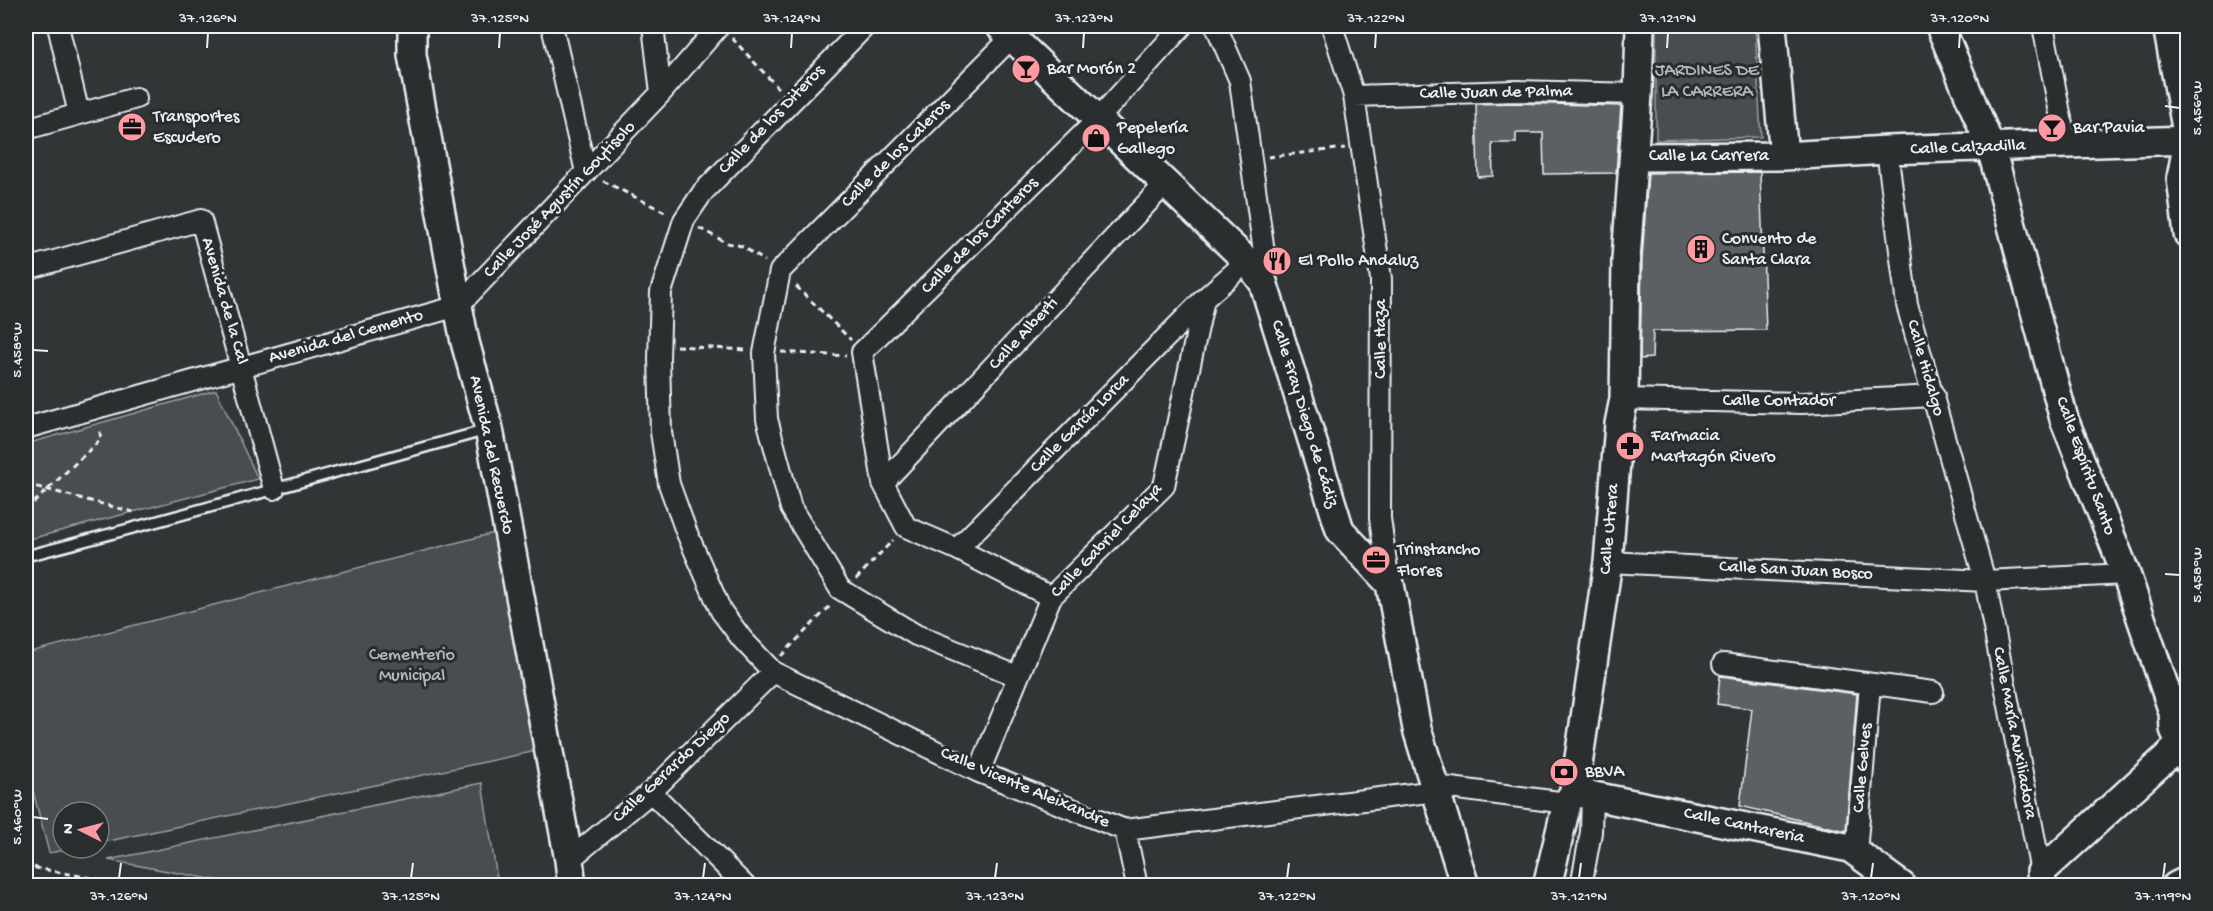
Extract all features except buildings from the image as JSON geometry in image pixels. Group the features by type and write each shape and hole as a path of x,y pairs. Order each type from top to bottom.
{"street":[{"path":"58,26 79,114"},
{"name":"Avenida del Recuerdo","path":"412,26 412,56 465,342 489,429 570,873"},
{"path":"552,26 585,172"},
{"path":"653,26 661,93"},
{"name":"Calle de los Diteros","path":"773,672 742,639 721,611 686,531 669,484 661,432 659,358 661,292 684,221 703,192 865,26"},
{"name":"Calle de los Canteros","path":"862,352 1097,120 1182,26"},
{"path":"1216,26 1240,81 1264,252 1263,282"},
{"name":"Calle Haza","path":"1332,26 1354,96 1381,279 1380,518 1390,584"},
{"name":"Calle Utrera","path":"1547,885 1578,796 1608,562 1619,424 1624,399 1626,259 1635,157 1640,26"},
{"path":"1772,26 1784,156"},
{"name":"Calle Espíritu Santo","path":"1940,26 1991,148 2064,419 2180,704 2174,729 2184,753"},
{"path":"2043,26 2066,144"},
{"path":"2167,26 2187,140 2181,178 2187,234"},
{"name":"Calle José Agustín Goytisolo","path":"459,306 723,30"},
{"name":"Calle Fray Diego de Cádiz","path":"1006,31 1247,261 1263,282 1340,530 1390,584"},
{"name":"Calle de los Caleros","path":"780,271 1006,31"},
{"name":"Calle Juan de Palma","path":"1354,96 1516,91 1638,94"},
{"path":"26,129 136,98"},
{"name":"Calle Calzadilla","path":"1784,156 1887,150 2187,140"},
{"name":"Calle Hidalgo","path":"1887,150 1907,305 1985,581"},
{"name":"Calle La Carrera","path":"1635,157 1784,156"},
{"name":"Calle Alberti","path":"882,483 1165,184"},
{"name":"Avenida de la Cal","path":"26,269 201,220 274,489"},
{"name":"Calle García Lorca","path":"957,549 1204,299 1247,261"},
{"path":"780,271 764,353 765,386 767,419 791,508 840,589 916,635 1017,676"},
{"name":"Calle Gabriel Celaya","path":"979,772 1051,597 1164,486 1204,299"},
{"name":"Avenida del Cemento","path":"26,428 459,306"},
{"path":"862,352 882,483 906,527 957,549 1051,597"},
{"name":"Calle Contador","path":"1624,399 1802,403 1934,396"},
{"name":"Calle San Juan Bosco","path":"1608,562 1985,581 2126,574"},
{"name":"Calle María Auxiliadora","path":"1985,581 2042,879"},
{"path":"1390,584 1417,729 1465,885"},
{"path":"1723,664 1933,692"},
{"name":"Calle Vicente Aleixandre","path":"773,672 979,772 1125,830 1435,789 1578,796"},
{"name":"Calle Gerardo Diego","path":"570,873 773,672"},
{"name":"Calle Gelves","path":"1856,853 1870,684"},
{"path":"2042,879 2184,753"},
{"path":"651,792 745,885"},
{"path":"1578,796 1591,832 1581,885"},
{"name":"Calle Cantareria","path":"1578,796 1850,848 1902,885"},
{"path":"1125,830 1137,885"},
{"path":"570,873 584,885"},
{"path":"2176,885 2187,880"}],"lane":[{"path":"26,556 166,520 489,429"}],"path":[{"path":"723,30 790,101"},
{"path":"1252,159 1361,146"},
{"path":"585,172 727,243 742,246 780,271 862,352"},
{"path":"26,510 101,439 96,408"},
{"path":"26,484 166,520"},
{"path":"26,860 36,868 135,885"}],"green space":[{"name":"JARDINES DE LA CARRERA","path":"1656,26 1755,26 1761,137 1656,140"},
{"path":"216,390 258,479 26,540 26,444"},
{"name":"Cementerio Municipal","path":"498,532 537,751 111,840 111,800 51,800 51,853 49,853 26,764 26,653"},
{"path":"482,783 498,885 243,885 108,860"}],"place":[{"name":"Bar Morón 2","path":"1026,69"},
{"name":"Transportes Escudero","path":"132,127"},
{"name":"Bar Pavia","path":"2052,128"},
{"name":"Pepelería Gallego","path":"1096,138"},
{"name":"Convento de Santa Clara","path":"1701,249"},
{"name":"El Pollo Andaluz","path":"1277,261"},
{"name":"Farmacia Martagón Rivero","path":"1630,446"},
{"name":"Trinstancho Flores","path":"1376,560"},
{"name":"BBVA","path":"1564,772"}]}
